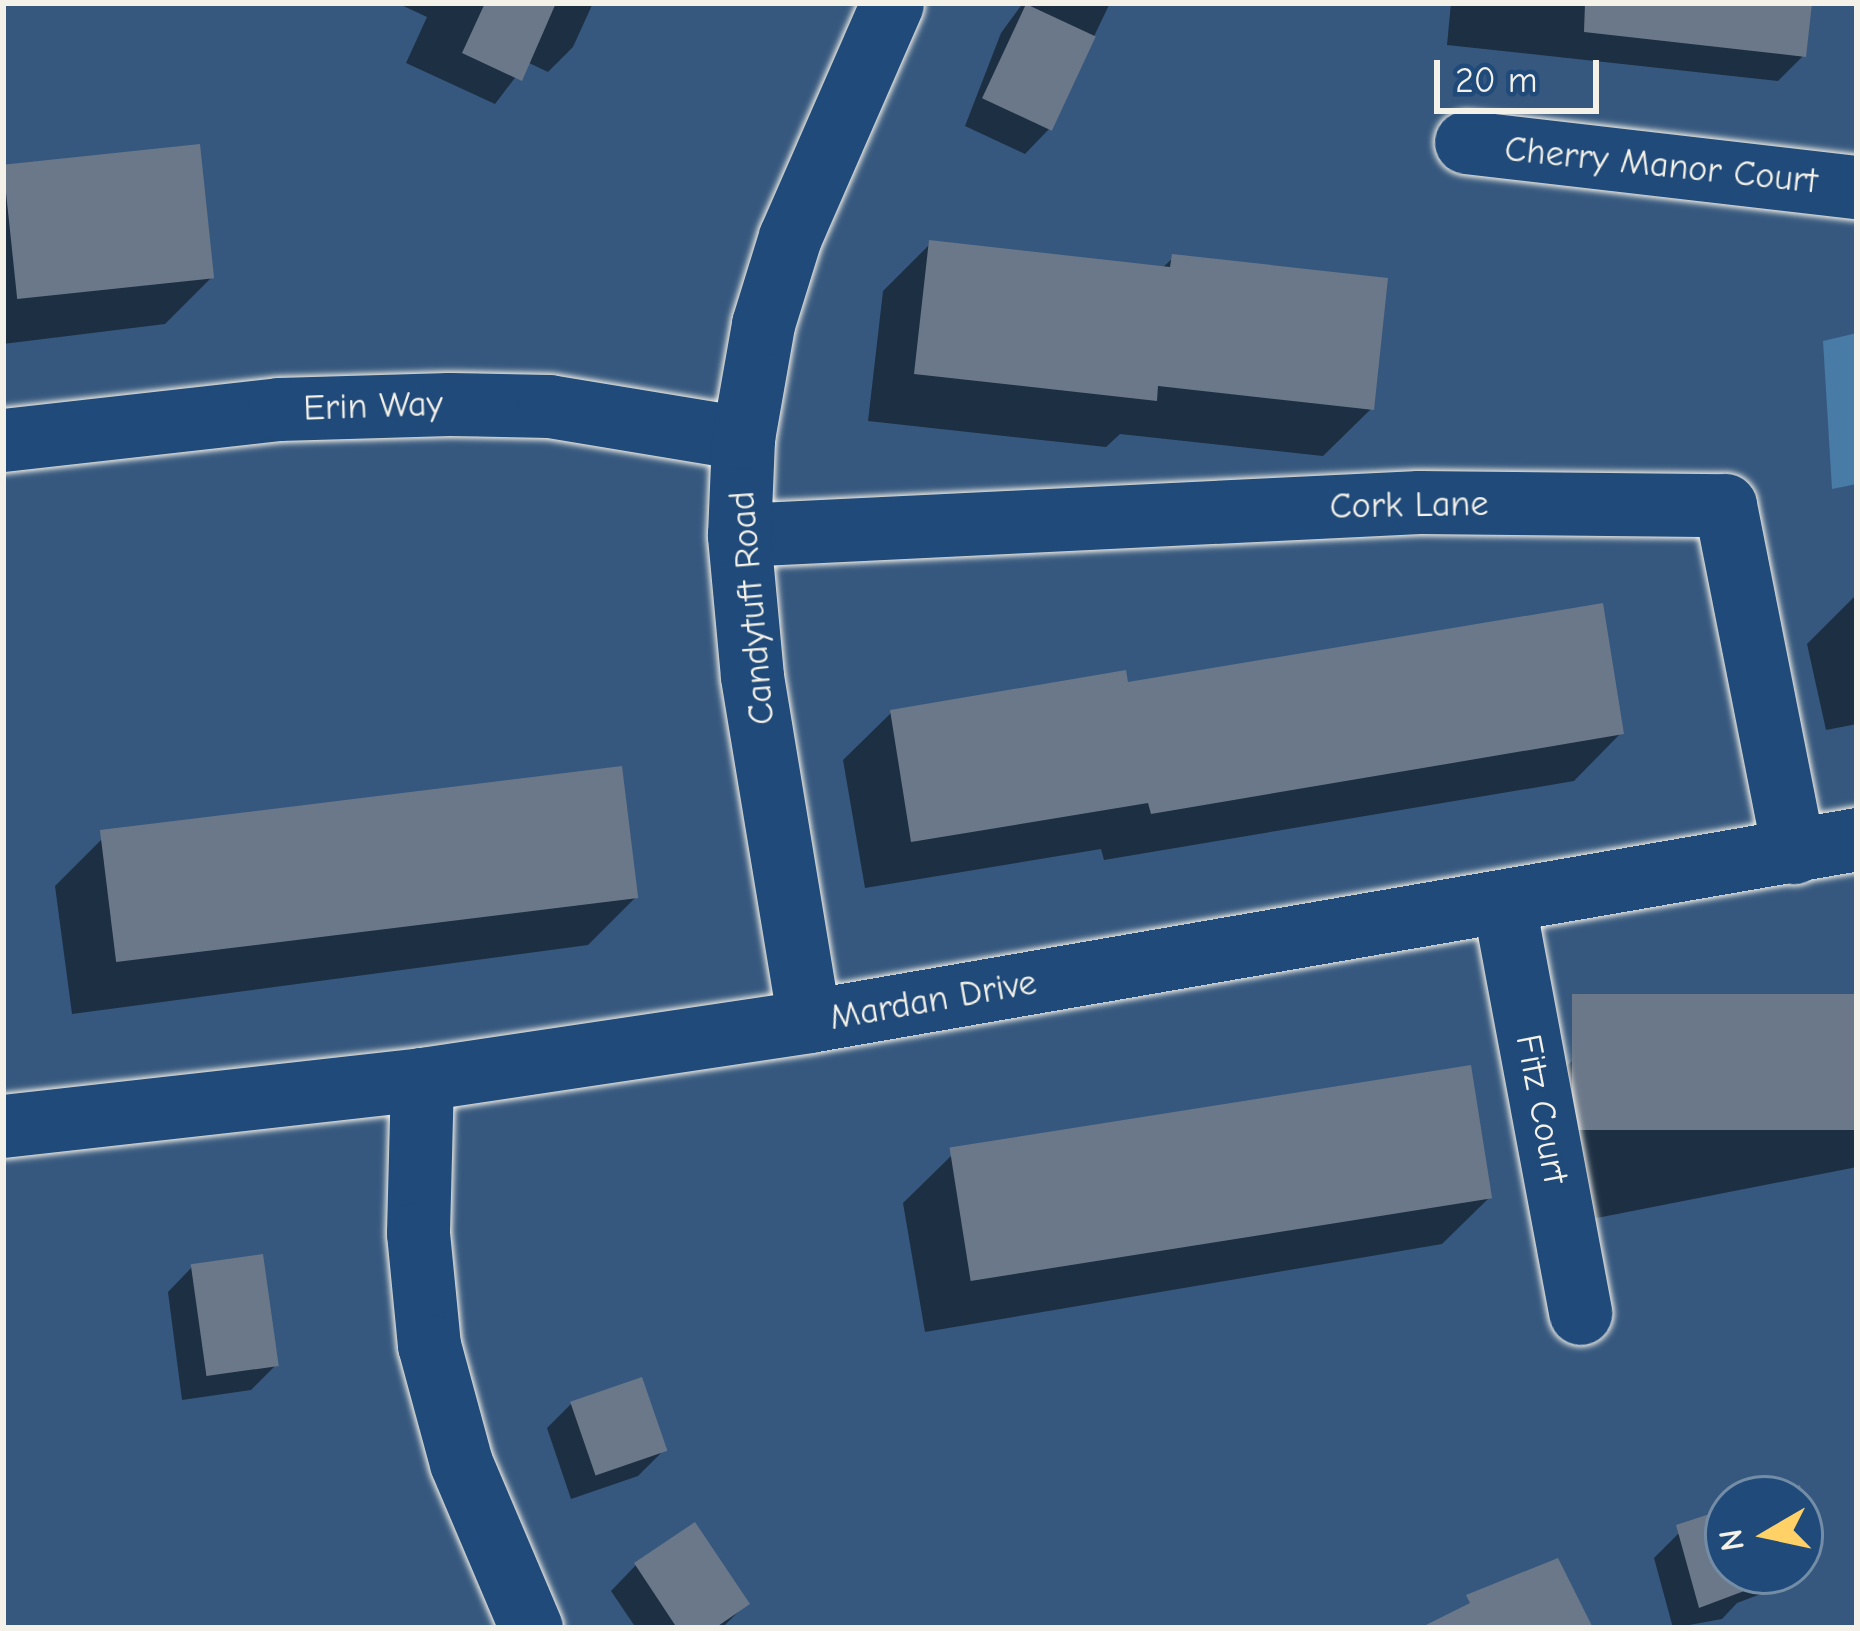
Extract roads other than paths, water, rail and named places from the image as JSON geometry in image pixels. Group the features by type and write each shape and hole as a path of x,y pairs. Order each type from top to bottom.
{"street":[{"name":"Candytuft Road","path":"809,1021 752,676 739,535 742,437 763,324 790,237 892,3"},
{"name":"Cherry Manor Court","path":"1466,142 1857,187"},
{"name":"Erin Way","path":"3,440 279,409 448,404 549,406 742,437"},
{"name":"Cork Lane","path":"739,535 1419,502 1725,505 1794,852"},
{"name":"Mardan Drive","path":"3,1126 422,1079 809,1021 1504,904 1857,838"},
{"name":"Fitz Court","path":"1504,904 1580,1312"},
{"path":"422,1079 418,1233 429,1345 460,1463 531,1628"}],"water":[{"path":"1857,333 1857,484 1832,489 1823,341"}]}
